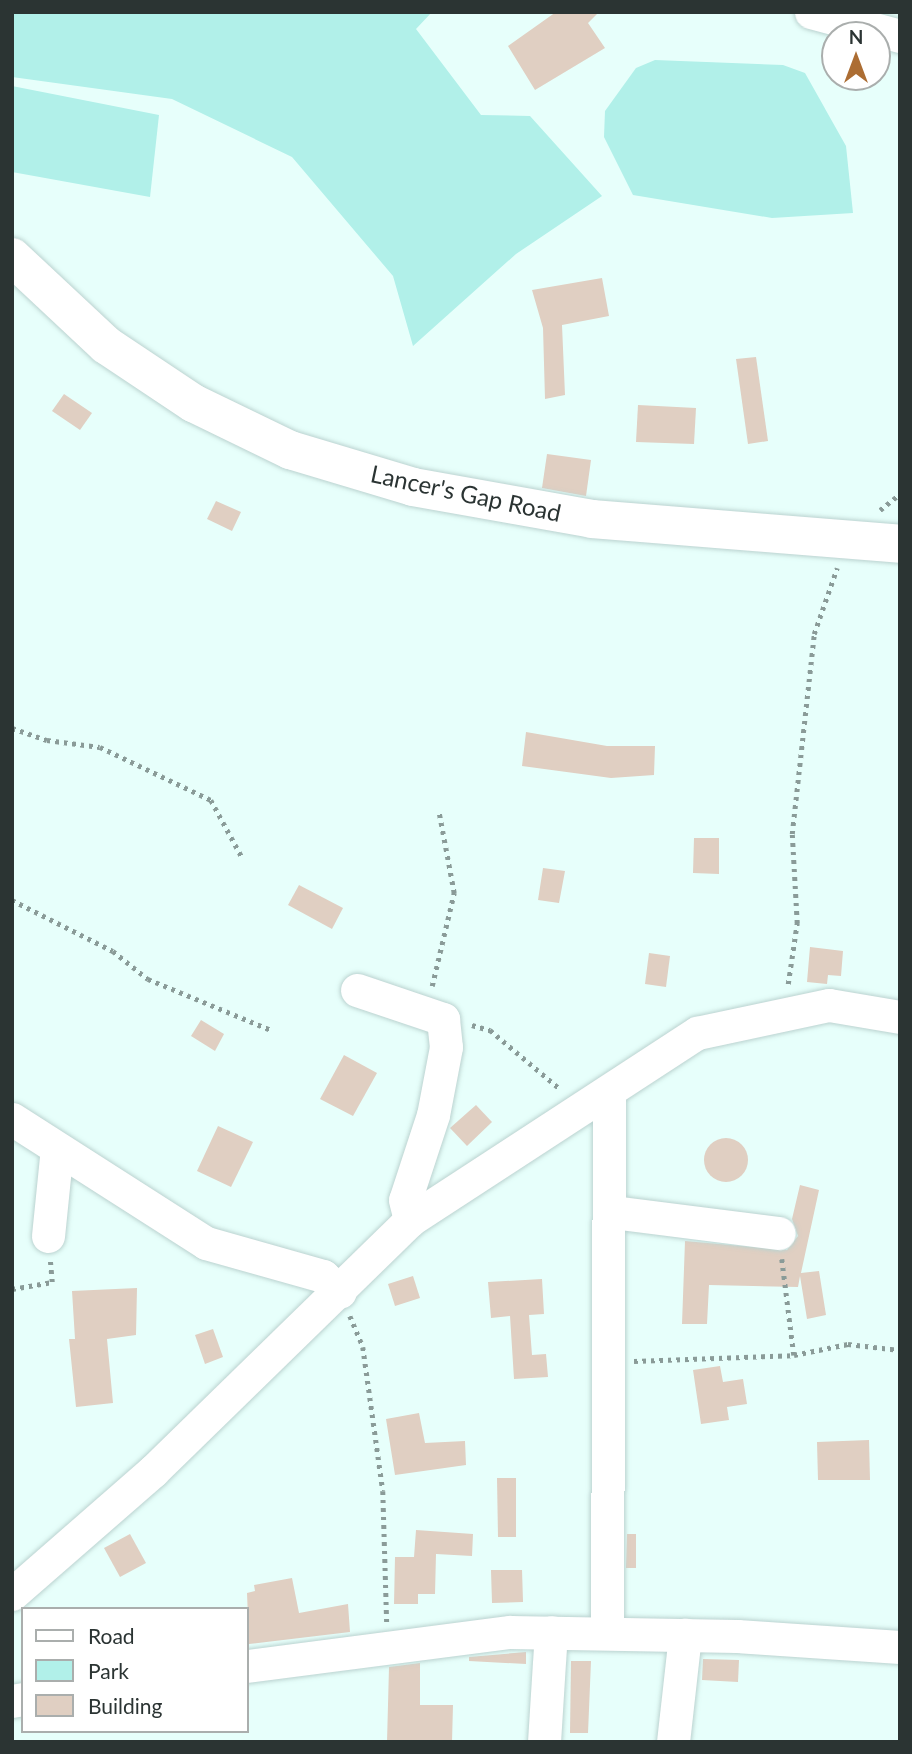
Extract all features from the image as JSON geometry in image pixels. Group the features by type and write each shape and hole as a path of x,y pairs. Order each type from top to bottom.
{"main road":[{"name":"Lancer's Gap Road","path":"12,257 106,345 193,403 290,450 414,487 592,519 900,544"}],"street":[{"path":"811,12 900,36"},
{"path":"357,990 433,1016 446,1047 433,1115 405,1200 410,1220"},
{"path":"12,1594 153,1471 340,1293 410,1220 697,1033 784,1012 829,1005 900,1017"},
{"path":"607,1632 605,1362 612,1212 605,1138 609,1091"},
{"path":"12,1119 206,1243 323,1276 340,1293"},
{"path":"48,1236 57,1148"},
{"path":"612,1212 779,1234"},
{"path":"544,1742 551,1632"},
{"path":"248,1666 387,1644 551,1632 685,1634 900,1647"},
{"path":"673,1742 685,1634"}],"path":[{"path":"784,1012 797,923 792,834 814,634 849,540"},
{"path":"12,728 47,740 100,747 211,800 243,859"},
{"path":"439,813 454,893 433,1016 490,1030 563,1091 609,1091"},
{"path":"12,900 113,951 148,979 271,1030"},
{"path":"779,1234 794,1355"},
{"path":"12,1289 52,1282 48,1236"},
{"path":"340,1293 363,1347 383,1491 387,1644"},
{"path":"605,1362 794,1355 848,1344 900,1350"}],"green space":[{"path":"12,12 432,12 416,29 481,115 530,116 602,196 516,254 413,346 393,276 292,157 172,99 12,77"},
{"path":"655,60 783,65 805,73 846,146 853,213 772,218 633,195 604,137 605,111 636,68"},
{"path":"12,86 159,115 150,197 12,172"}],"building":[{"path":"556,12 599,12 588,23 605,48 535,90 508,46"},
{"path":"602,278 609,316 562,325 565,395 545,399 543,328 532,290"},
{"path":"756,357 768,441 748,444 736,359"},
{"path":"64,394 92,413 80,430 52,411"},
{"path":"638,405 696,408 694,444 636,442"},
{"path":"547,454 591,460 586,496 542,488"},
{"path":"216,501 241,512 232,531 207,519"},
{"path":"526,732 607,746 655,746 654,775 611,778 522,766"},
{"path":"694,838 719,838 719,874 693,873"},
{"path":"543,868 565,871 559,903 538,900"},
{"path":"299,885 343,908 332,929 288,905"},
{"path":"810,947 843,951 841,976 828,975 827,984 807,982"},
{"path":"649,953 670,956 666,987 645,984"},
{"path":"201,1020 224,1034 215,1051 191,1036"},
{"path":"344,1055 377,1073 353,1116 320,1099"},
{"path":"476,1105 492,1122 467,1146 450,1128"},
{"path":"218,1126 253,1142 231,1187 197,1171"},
{"path":"726,1138 735,1139 742,1144 747,1151 747,1169 742,1176 735,1181 726,1182 717,1181 710,1176 705,1169 704,1160 705,1151 710,1144 717,1139"},
{"path":"800,1185 819,1190 801,1273 819,1271 826,1315 807,1319 800,1276 798,1287 709,1285 707,1324 682,1324 685,1241 787,1250 798,1236 792,1219"},
{"path":"413,1276 420,1298 395,1306 388,1284"},
{"path":"542,1279 544,1314 529,1315 532,1355 546,1354 548,1377 514,1379 510,1316 491,1318 488,1282"},
{"path":"137,1288 136,1335 107,1339 113,1403 76,1407 69,1339 75,1339 72,1291"},
{"path":"213,1329 223,1357 205,1364 195,1335"},
{"path":"720,1366 723,1382 743,1379 747,1404 727,1407 729,1420 701,1424 693,1370"},
{"path":"419,1413 425,1443 465,1441 466,1465 395,1475 386,1419"},
{"path":"869,1440 870,1480 818,1480 817,1442"},
{"path":"497,1478 516,1478 516,1537 498,1537"},
{"path":"416,1530 473,1534 472,1556 436,1554 435,1594 418,1594 418,1604 394,1604 395,1557 414,1557"},
{"path":"130,1534 146,1563 120,1577 104,1548"},
{"path":"627,1534 636,1534 636,1568 626,1568"},
{"path":"491,1570 522,1570 523,1602 492,1603"},
{"path":"292,1578 299,1613 348,1604 350,1632 249,1644 247,1593 255,1591 254,1585"},
{"path":"526,1652 526,1664 469,1661 469,1657"},
{"path":"703,1659 739,1660 738,1682 702,1680"},
{"path":"571,1661 591,1661 588,1733 570,1733"},
{"path":"420,1663 420,1705 453,1705 452,1742 387,1742 389,1667"}]}
